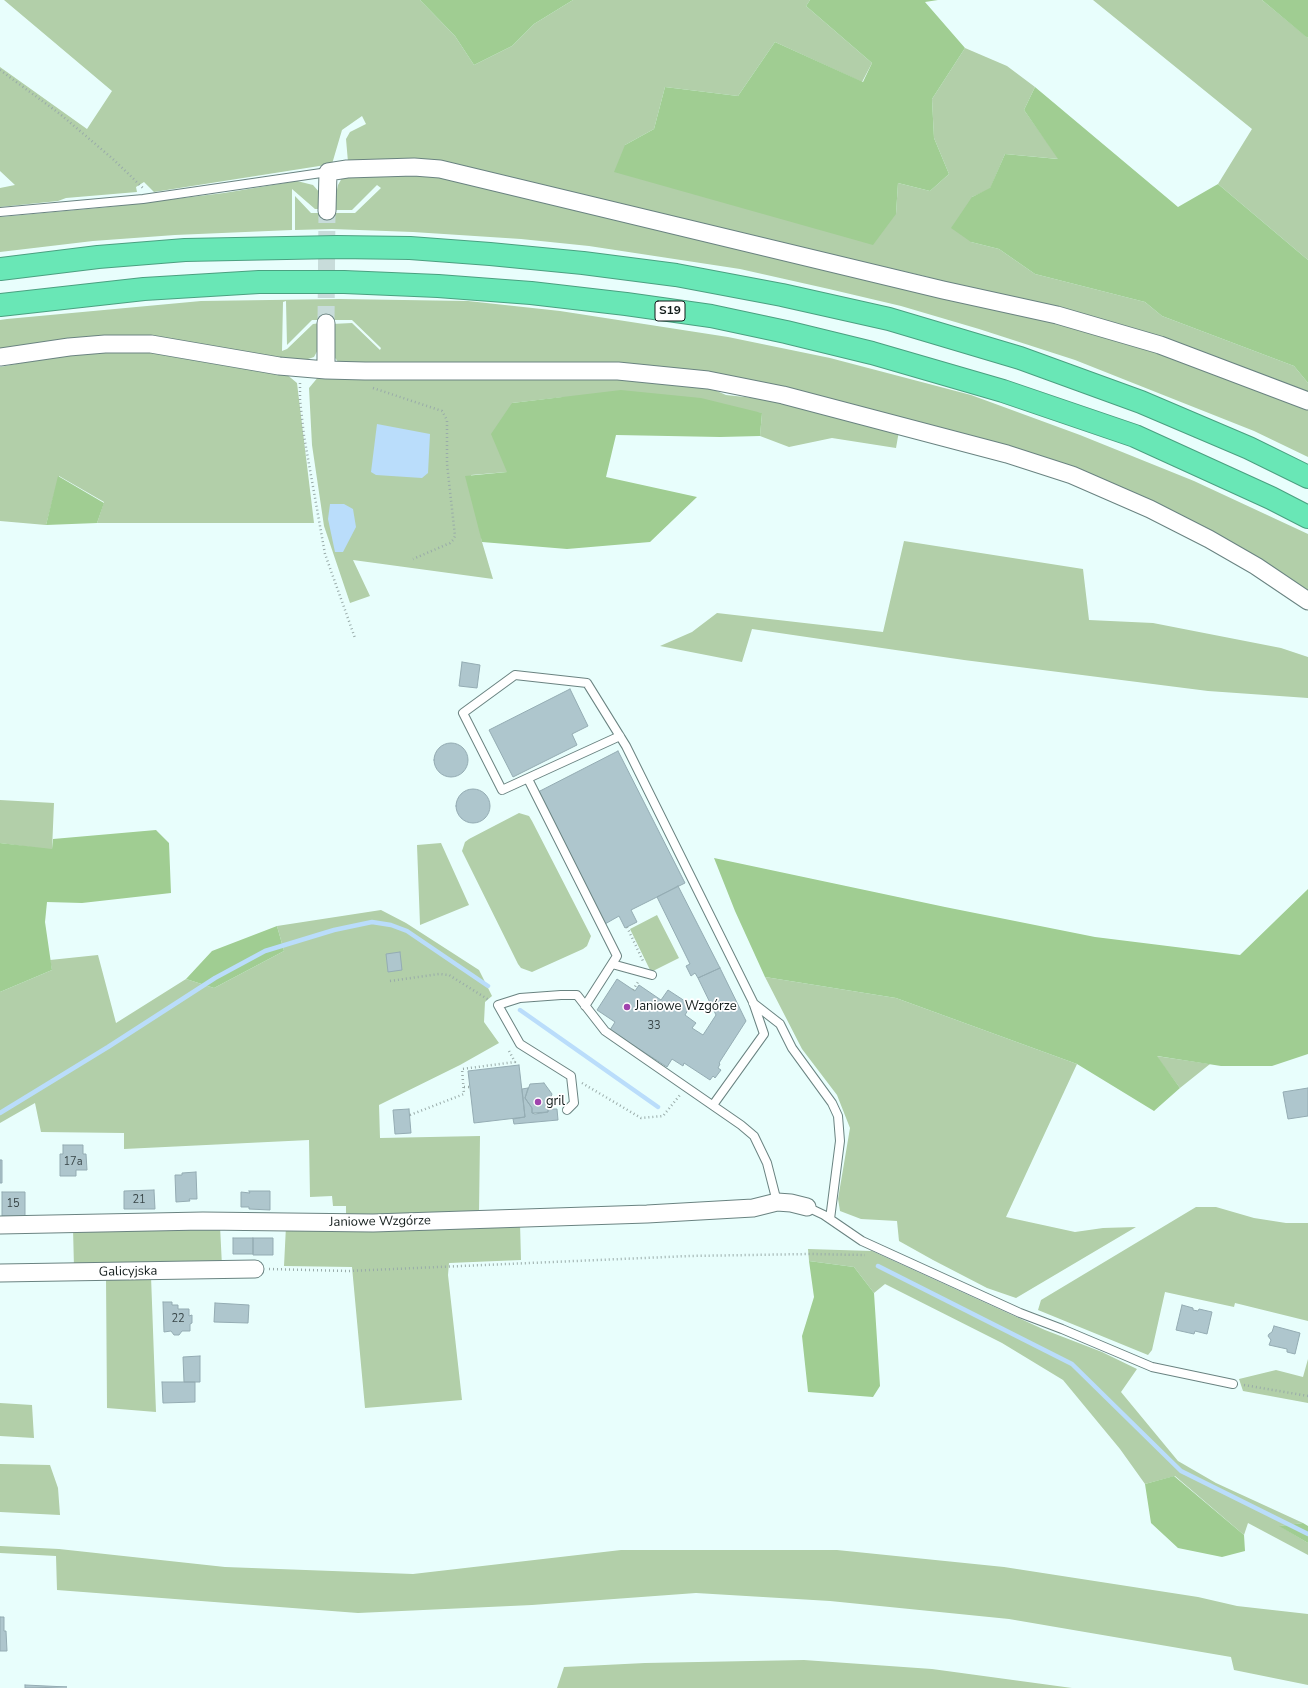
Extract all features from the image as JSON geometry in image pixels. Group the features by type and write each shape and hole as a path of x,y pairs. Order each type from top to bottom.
{"highway":[{"path":"0,269 98,257 185,250 337,247 410,248 490,254 583,263 676,275 782,295 889,319 1020,358 1141,402 1249,448 1308,477"},
{"name":"S19","path":"0,304 144,289 259,282 344,282 438,286 531,293 711,316 786,332 872,353 1003,391 1135,436 1271,498 1308,517"}],"street":[{"path":"327,211 328,172 347,169 414,167 440,169 943,290 1057,315 1160,345 1308,401"},
{"path":"326,323 326,370"},
{"path":"0,357 69,347 105,344 151,344 300,369 359,371 618,371 708,380 783,395 1007,454 1072,476 1150,509 1209,539 1256,566 1308,602"},
{"name":"Janiowe Wzgórze","path":"0,1225 203,1221 373,1223 468,1221 753,1208 777,1202 791,1203 807,1207"},
{"name":"Galicyjska","path":"0,1274 255,1269"}],"lane":[{"path":"0,212 153,198 328,172"},
{"path":"620,736 502,790 464,713 515,675 587,683 620,736 753,1002 764,1034 713,1105"},
{"path":"528,779 617,956 585,1006"},
{"path":"612,964 652,975"},
{"path":"567,1110 574,1103 571,1076 520,1044 498,1006 520,998 561,994 577,995 605,1031 742,1125 754,1136 767,1163 777,1202"},
{"path":"753,1002 780,1024 792,1048 832,1103 838,1116 840,1141 830,1219"},
{"path":"807,1207 830,1219 862,1241 1020,1313 1152,1367 1233,1384"}],"path":[{"path":"0,70 60,114 113,159 153,198"},
{"path":"300,369 300,400 304,436 325,554 355,638"},
{"path":"359,371 363,380 368,385 442,411 447,420 447,464 455,536 454,540 450,544 413,559"},
{"path":"390,980 439,974 449,975 498,1006"},
{"path":"410,1115 464,1094 462,1069 515,1062 505,1043"},
{"path":"571,1076 641,1118 663,1116 686,1086"},
{"path":"464,1087 470,1087"},
{"path":"255,1269 348,1271 516,1265 689,1256 810,1254 864,1256 883,1250"},
{"path":"1233,1384 1308,1396"}],"green space":[{"path":"4,0 420,0 455,36 474,65 512,46 534,24 573,0 810,0 806,6 872,63 862,82 775,42 738,96 665,87 654,129 625,145 896,214 898,183 930,191 949,174 934,138 932,99 965,48 1007,66 1035,87 1024,110 1059,159 1005,154 990,189 972,197 971,242 999,249 1035,274 1145,302 1162,316 1294,366 1308,383 1308,394 946,285 928,277 577,195 348,162 346,139 350,132 366,124 362,116 342,130 332,164 154,192 144,182 136,187 137,192 66,198 58,201 0,207 0,188 15,185 0,171 0,67 87,129 112,91"},
{"path":"420,0 573,0 534,24 512,46 474,65 455,36"},
{"path":"810,0 938,0 925,2 965,48 932,99 934,138 949,174 930,191 898,183 896,214 873,245 614,172 625,145 654,129 665,87 738,96 775,42 863,82 872,63 806,6"},
{"path":"1093,0 1262,0 1308,38 1308,260 1218,184 1252,129"},
{"path":"1262,0 1308,0 1308,38 1305,36"},
{"path":"1035,87 1178,207 1218,184 1308,260 1308,383 1294,366 1162,316 1145,302 1035,274 999,249 971,242 951,228 972,197 990,188 1005,154 1058,159 1024,110"},
{"path":"353,174 439,174 1010,308 1153,348 1308,408 1308,457 1254,431 1075,360 901,306 740,269 589,246 521,239 413,232 332,229 295,230 295,196 311,213 355,213 381,188 377,185 352,210 333,210 338,185 342,178"},
{"path":"297,181 313,185 320,193 321,209 315,209 292,189 292,230 175,235 93,241 0,252 0,217 108,207 224,193"},
{"path":"339,299 468,301 560,311 728,337 830,358 971,395 1080,435 1194,481 1308,534 1308,594 1143,500 709,374 339,363 332,354 332,324 352,323 380,350 381,348 352,320 312,320 287,345 286,301 283,302 282,351 287,349 313,324 321,323 322,342 314,357 296,363 195,346 0,352 0,320 201,301"},
{"path":"145,348 285,373 297,383 314,523 97,523 104,502 59,476 46,525 0,521 0,367 80,352"},
{"path":"319,376 344,379 600,376 710,388 726,395 773,400 899,431 896,448 832,438 789,447 760,436 762,413 564,397 512,403 507,472 471,475 482,542 493,579 353,560 370,596 350,603 324,526 312,445 309,388"},
{"path":"621,390 701,398 762,413 760,436 720,437 616,435 606,477 697,497 650,542 567,549 482,542 465,476 507,472 491,434 512,403"},
{"path":"58,476 104,503 97,523 46,525"},
{"path":"904,541 1083,569 1089,620 1153,623 1281,648 1308,657 1308,698 1208,691 964,660 752,629 742,662 660,646 692,632 717,613 883,632"},
{"path":"0,800 54,803 52,850 0,843"},
{"path":"519,813 529,816 532,821 591,936 587,946 583,949 532,972 521,968 518,964 462,851 465,842 469,839"},
{"path":"156,830 169,843 171,893 82,903 47,902 45,922 52,970 0,992 0,843 52,849 53,839"},
{"path":"441,843 469,905 420,925 417,845"},
{"path":"714,858 1095,937 1240,955 1308,889 1308,1054 1272,1066 1221,1066 1157,1056 1180,1088 1154,1111 1077,1064 896,998 765,977 735,911"},
{"path":"381,910 406,923 479,970 492,996 485,1002 484,1022 499,1043 460,1065 379,1105 380,1138 480,1136 479,1213 346,1216 346,1206 333,1206 332,1196 310,1197 309,1140 124,1149 124,1133 41,1132 35,1103 0,1123 0,992 52,970 50,960 98,955 116,1023 186,979 214,988 284,951 277,926"},
{"path":"657,915 679,958 651,972 630,929"},
{"path":"277,926 284,951 214,988 186,979 212,951"},
{"path":"765,977 896,998 1077,1064 1006,1217 1075,1232 1103,1228 1136,1227 1016,1298 987,1288 899,1241 897,1221 861,1219 840,1211 838,1199 850,1128 837,1095 802,1049"},
{"path":"1156,1056 1210,1064 1180,1088"},
{"path":"1196,1207 1216,1207 1254,1218 1286,1223 1308,1223 1308,1321 1235,1303 1234,1307 1165,1292 1152,1350 1148,1355 1038,1310 1041,1300"},
{"path":"520,1223 521,1260 449,1263 448,1275 462,1400 365,1408 352,1267 284,1266 286,1226"},
{"path":"220,1226 222,1266 74,1268 73,1228"},
{"path":"808,1249 872,1251 1045,1330 1102,1352 1137,1369 1121,1392 1178,1461 1216,1483 1303,1523 1280,1526 1308,1543 1308,1555 1248,1523 1244,1535 1175,1476 1145,1484 1120,1449 1063,1380 1002,1343 885,1284 874,1293 854,1267 809,1261"},
{"path":"809,1261 854,1267 874,1293 880,1386 873,1397 808,1392 802,1336 814,1297"},
{"path":"151,1276 156,1412 107,1408 106,1277"},
{"path":"1308,1359 1308,1403 1243,1391 1239,1379 1276,1370 1303,1377"},
{"path":"0,1403 32,1405 34,1438 0,1436"},
{"path":"0,1464 50,1465 58,1488 60,1515 0,1512"},
{"path":"1174,1476 1244,1535 1245,1551 1222,1557 1178,1548 1151,1523 1145,1484"},
{"path":"1303,1523 1308,1526 1308,1543 1279,1526"},
{"path":"0,1546 59,1549 225,1567 413,1574 621,1550 837,1550 1004,1567 1198,1597 1237,1606 1308,1614 1308,1685 1234,1670 1231,1657 1009,1619 830,1601 696,1593 532,1605 358,1613 57,1590 56,1556 0,1553"},
{"path":"804,1660 932,1669 1072,1688 557,1688 564,1667 645,1663"}],"water":[{"path":"377,424 430,434 428,473 422,478 376,475 371,472"},
{"path":"330,504 344,504 353,509 356,527 343,552 335,552 328,519"}],"building":[{"path":"462,662 480,665 477,688 459,686"},
{"path":"570,689 588,726 572,734 577,745 513,777 489,730"},
{"path":"448,743 454,743 458,744 465,750 468,760 467,767 461,774 454,777 448,777 444,776 437,770 434,763 434,757 435,753 441,746"},
{"path":"618,751 685,883 631,910 637,922 625,928 619,916 605,924 538,792"},
{"path":"476,789 483,791 488,796 490,806 488,816 483,821 470,823 463,821 458,816 456,803 458,796 463,791"},
{"path":"678,886 720,968 698,978 695,973 691,976 686,966 690,964 657,897"},
{"path":"400,952 402,970 388,972 386,954"},
{"path":"720,968 746,1021 719,1063 718,1068 721,1070 715,1078 713,1076 710,1080 684,1063 683,1066 672,1059 667,1067 610,1030 615,1022 597,1010 617,979 635,991 639,985 661,1000 668,990 691,1005 685,1015 696,1023 692,1028 703,1035 716,1015 698,978"},
{"path":"519,1065 525,1117 474,1123 468,1071"},
{"name":"gril","path":"544,1083 552,1094 548,1106 548,1112 532,1113 532,1108 525,1098 530,1084"},
{"path":"528,1088 525,1098 532,1108 532,1113 548,1112 548,1109 557,1109 558,1120 514,1124 513,1119 525,1117 522,1089"},
{"path":"1308,1088 1308,1116 1288,1119 1283,1092"},
{"path":"409,1109 411,1133 395,1134 393,1110"},
{"path":"63,1145 83,1145 83,1154 86,1154 87,1170 76,1170 76,1176 60,1176 60,1154 63,1154"},
{"path":"0,1160 2,1160 2,1183 0,1183"},
{"path":"196,1172 197,1199 176,1202 175,1175"},
{"path":"154,1190 155,1209 124,1209 124,1191"},
{"path":"249,1191 270,1191 270,1210 241,1207 241,1192 250,1193"},
{"path":"2,1192 25,1192 25,1217 2,1216"},
{"path":"233,1238 253,1238 253,1254 233,1254"},
{"path":"253,1238 273,1238 273,1255 253,1255"},
{"path":"163,1302 172,1302 172,1305 178,1305 178,1309 189,1309 189,1316 192,1315 190,1331 182,1331 179,1335 174,1335 171,1331 164,1332"},
{"path":"215,1303 249,1305 248,1323 214,1322"},
{"path":"1182,1305 1193,1308 1193,1310 1198,1311 1199,1309 1212,1312 1207,1334 1195,1331 1194,1334 1176,1330"},
{"path":"1274,1326 1300,1333 1295,1354 1287,1352 1287,1349 1269,1345 1271,1340 1268,1336 1272,1332"},
{"path":"200,1356 200,1382 184,1382 183,1357"},
{"path":"162,1382 195,1382 195,1402 163,1403"},
{"path":"0,1617 4,1617 4,1631 6,1631 7,1651 0,1651"},
{"path":"25,1685 67,1687 25,1688"}],"waterway":[{"path":"0,1113 108,1047 215,978 265,951 334,930 372,922 391,925 407,931 488,986"},
{"path":"520,1010 658,1107"},
{"path":"878,1266 1072,1364 1181,1471 1308,1534"}],"tunnel":[{"path":"326,323 327,211"}],"place":[{"name":"Janiowe Wzgórze","path":"627,1007"},
{"name":"gril","path":"538,1102"}]}
